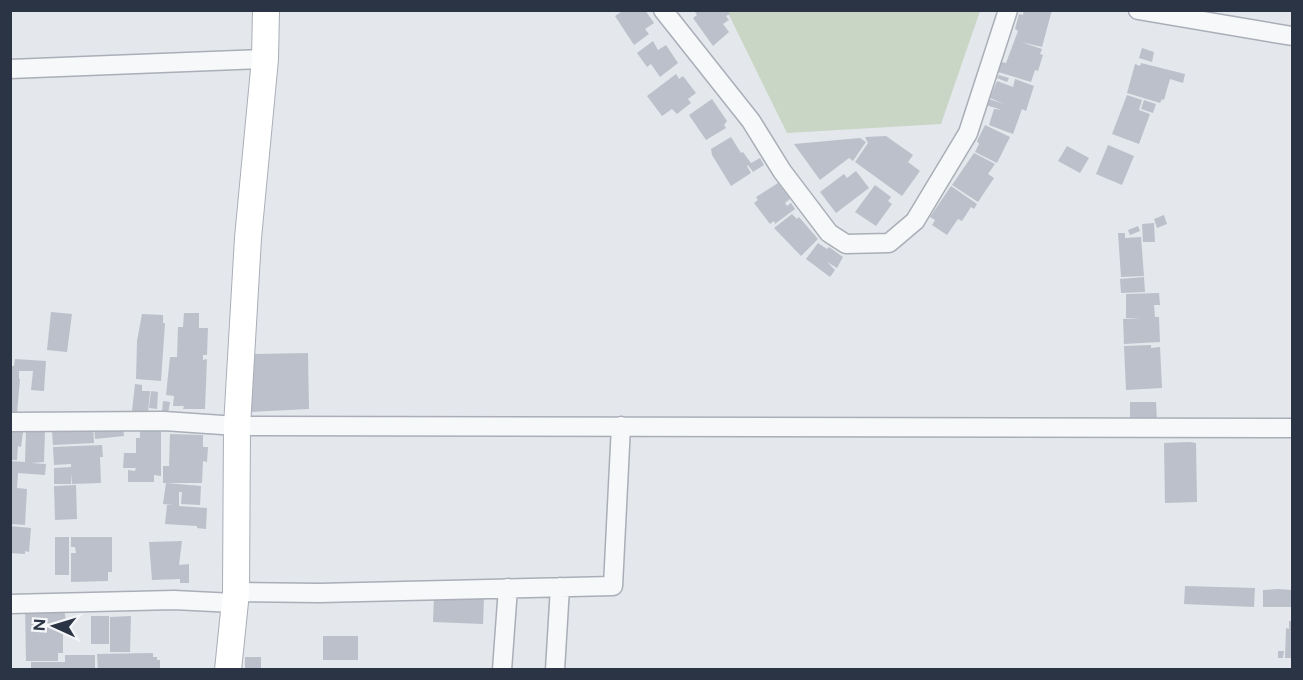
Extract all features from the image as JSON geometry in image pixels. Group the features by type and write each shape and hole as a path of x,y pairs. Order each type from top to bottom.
{"street":[{"path":"228,669 235,598 237,426 248,238 265,59 266,10"},
{"path":"663,10 751,121 782,171 829,233 846,244 889,243 915,221 968,133 1008,10"},
{"path":"1138,10 1293,36"},
{"path":"10,69 265,59"},
{"path":"10,422 164,421 237,426 1293,428"},
{"path":"10,604 613,586 621,426"},
{"path":"555,669 560,587"},
{"path":"502,669 508,588"}],"green space":[{"path":"727,11 980,11 941,124 787,133"}],"building":[{"path":"624,10 645,10 654,23 645,29 649,34 634,45 615,16"},
{"path":"697,10 727,10 730,14 726,16 729,20 723,24 729,32 713,46 693,18 697,15 695,12"},
{"path":"1024,10 1052,10 1042,47 1021,42 1042,49 1040,54 1043,55 1038,71 1035,70 1031,82 998,72 1001,62 1006,63 1018,31 1015,29 1019,14 1023,15"},
{"path":"653,41 658,50 666,45 678,63 660,77 651,64 647,67 637,53"},
{"path":"1142,48 1154,52 1152,62 1139,58"},
{"path":"1141,63 1185,74 1183,83 1170,79 1164,100 1162,99 1160,103 1127,93 1135,64 1140,66"},
{"path":"676,74 679,79 683,76 696,93 688,99 691,103 677,114 672,109 662,116 647,96"},
{"path":"999,75 1009,78 1007,82 997,78"},
{"path":"1015,79 1034,86 1026,111 1022,109 1013,134 989,125 994,109 1002,110 986,105 989,99 1004,104 990,98 997,81 1013,87"},
{"path":"1127,95 1142,100 1139,110 1150,114 1139,144 1112,134"},
{"path":"712,99 727,121 724,125 726,128 706,140 689,115"},
{"path":"1144,100 1156,104 1153,113 1141,109"},
{"path":"985,125 1010,137 997,163 975,152 979,144 977,141"},
{"path":"886,136 913,155 908,162 920,171 902,196 855,162 868,143 865,137"},
{"path":"731,137 741,153 743,152 751,163 760,158 764,165 753,172 748,165 751,173 731,186 712,155 711,149"},
{"path":"860,138 866,142 853,161 849,158 820,180 794,144"},
{"path":"1108,145 1134,156 1122,185 1096,174"},
{"path":"1067,146 1089,158 1080,173 1058,161"},
{"path":"974,153 995,164 988,174 994,178 978,202 952,185"},
{"path":"856,171 869,188 836,213 820,192 844,174 847,178"},
{"path":"778,183 790,199 785,203 787,206 791,203 795,209 775,224 774,221 770,224 754,203 758,200 756,197"},
{"path":"875,185 891,197 888,201 892,204 876,226 855,212"},
{"path":"951,186 977,204 974,209 971,207 962,221 958,219 947,235 932,225 935,220 930,217"},
{"path":"792,214 797,219 799,217 818,239 801,256 774,228"},
{"path":"1164,215 1167,224 1157,228 1154,219"},
{"path":"1154,223 1155,242 1143,242 1142,224"},
{"path":"1138,226 1140,231 1130,235 1128,230"},
{"path":"1118,233 1125,233 1125,238 1141,237 1144,276 1121,277"},
{"path":"818,243 827,249 829,247 843,257 837,268 827,262 835,270 830,277 806,259"},
{"path":"1144,277 1145,292 1121,293 1120,279"},
{"path":"1159,293 1160,305 1154,305 1155,317 1159,317 1160,342 1124,344 1123,319 1141,318 1126,318 1126,294"},
{"path":"51,312 72,314 67,352 47,350"},
{"path":"184,313 199,313 199,328 208,328 207,355 203,355 203,360 207,359 205,409 183,409 184,406 173,406 174,396 166,395 170,357 177,357 178,327 183,327"},
{"path":"142,314 163,315 163,323 165,323 161,381 136,379 137,341"},
{"path":"1151,345 1151,348 1160,347 1162,388 1126,390 1124,346"},
{"path":"308,353 309,409 249,412 249,354"},
{"path":"15,359 46,361 44,391 31,390 33,371 19,371 17,412 10,412 10,366 14,366"},
{"path":"135,384 142,385 142,391 150,391 148,413 132,411"},
{"path":"151,391 158,392 157,409 149,408"},
{"path":"163,401 170,402 168,414 162,413"},
{"path":"1130,402 1156,402 1157,421 1130,422"},
{"path":"93,424 94,443 53,445 52,431"},
{"path":"123,424 124,436 95,439 94,425"},
{"path":"140,429 161,429 161,476 154,475 154,482 128,482 128,470 135,471 136,468 123,468 124,453 136,453 136,438 140,438"},
{"path":"10,430 23,432 21,447 18,446 17,460 10,460"},
{"path":"26,431 45,431 44,462 31,463 46,464 45,475 18,473 17,488 27,489 25,525 10,524 10,461 25,462"},
{"path":"170,434 203,435 203,447 208,447 207,462 203,461 202,483 163,483 163,466 169,466"},
{"path":"1164,443 1196,443 1197,502 1165,503"},
{"path":"102,445 101,483 72,484 71,473 71,484 54,484 54,468 71,467 71,464 54,465 53,447"},
{"path":"166,483 201,486 200,505 181,504 182,492 179,492 179,506 207,508 206,529 197,528 197,526 165,524 167,505 173,505 163,504"},
{"path":"76,485 77,519 55,520 54,486"},
{"path":"10,526 31,528 29,552 10,553"},
{"path":"55,537 69,537 69,575 55,575"},
{"path":"71,537 112,537 112,572 108,572 108,581 71,582 71,553 76,553 75,547 71,547"},
{"path":"182,541 179,565 189,564 189,583 180,583 180,579 152,580 149,542"},
{"path":"1185,586 1255,588 1254,607 1184,604"},
{"path":"1263,590 1292,590 1292,607 1263,607"},
{"path":"434,596 484,598 483,624 433,622"},
{"path":"25,606 64,607 67,629 63,629 63,653 58,653 58,661 26,661"},
{"path":"91,616 109,616 109,644 91,644"},
{"path":"131,616 130,652 110,652 110,617"},
{"path":"1289,621 1292,621 1292,658 1285,658 1286,628 1289,629"},
{"path":"323,636 358,636 358,660 323,660"},
{"path":"1278,651 1284,651 1283,658 1278,658"},
{"path":"153,653 153,657 160,660 160,670 98,670 97,654"},
{"path":"65,655 95,655 95,670 31,670 31,662 65,662"},
{"path":"245,657 261,657 261,670 245,670"}]}
